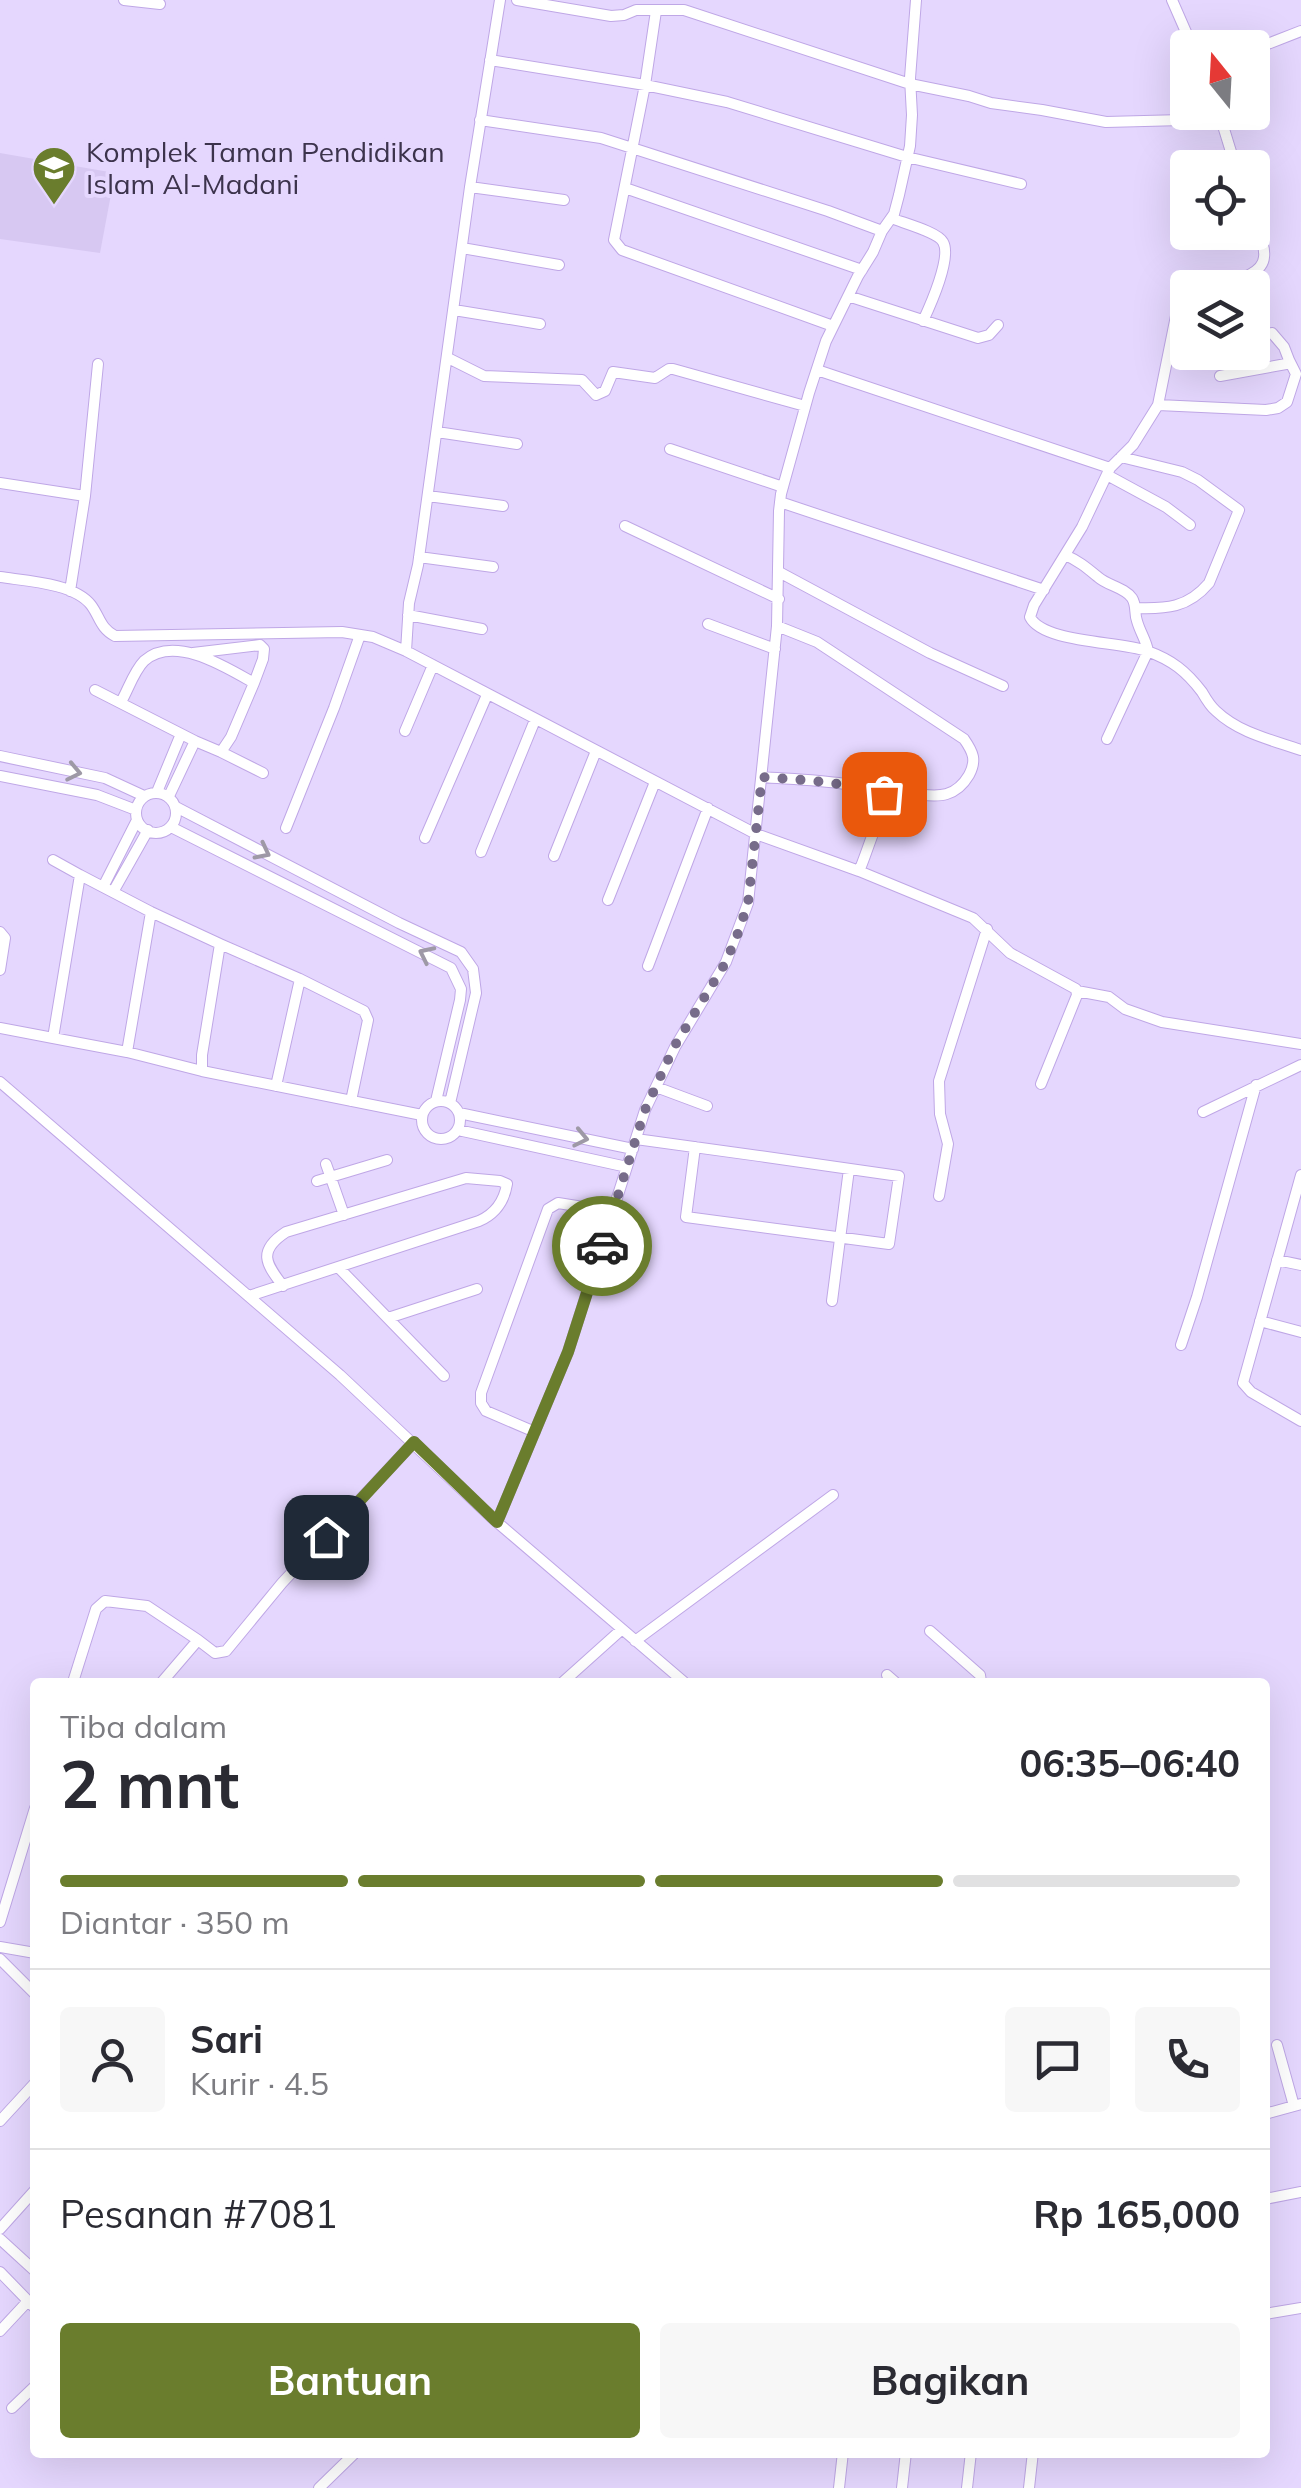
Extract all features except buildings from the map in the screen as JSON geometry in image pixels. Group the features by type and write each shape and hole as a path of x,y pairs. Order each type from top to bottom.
{"street":[{"path":"124,0 160,4"},
{"path":"406,651 408,615 500,0"},
{"path":"517,0 611,16 636,10 684,10 910,84 990,103 1106,122 1170,119"},
{"path":"497,1522 568,1352 645,1110 674,1047 726,962 748,903 778,626 780,502 832,326 891,218 908,156 916,0"},
{"path":"1172,0 1185,30"},
{"path":"656,11 634,148 614,240 622,250 832,326"},
{"path":"1270,43 1301,30"},
{"path":"490,60 727,102 908,156 1021,184"},
{"path":"480,120 601,138 882,230"},
{"path":"470,187 564,200"},
{"path":"624,188 862,270"},
{"path":"891,218 942,239 945,246 935,295 922,321"},
{"path":"462,248 560,265"},
{"path":"848,296 978,338 989,335 998,325"},
{"path":"454,310 540,324"},
{"path":"1158,405 1278,408 1287,402 1296,380 1284,347 1272,333"},
{"path":"1170,346 1158,405 1132,446 1109,471 1082,528 1030,617 1035,625 1073,639 1120,644 1182,668 1215,710 1237,726 1301,750"},
{"path":"448,358 484,376 582,380 596,395 605,391 613,372 655,378 672,369 806,406"},
{"path":"1220,376 1279,366 1289,360"},
{"path":"70,590 98,364"},
{"path":"817,370 1109,471 1190,525"},
{"path":"436,432 518,444"},
{"path":"670,449 783,487"},
{"path":"1121,457 1182,472 1239,510 1209,583 1200,593 1176,607 1136,608"},
{"path":"0,483 84,496"},
{"path":"428,496 502,506"},
{"path":"780,502 1044,590"},
{"path":"625,526 779,599"},
{"path":"1066,554 1134,600 1148,652 1107,740"},
{"path":"419,557 493,567"},
{"path":"779,572 1003,686"},
{"path":"0,577 78,593 106,632 115,636 320,632 373,637 756,834 974,918 1010,953 1077,991 1108,996 1125,1009 1162,1022 1301,1044"},
{"path":"408,615 482,629"},
{"path":"708,624 775,649"},
{"path":"778,626 817,642 964,740 975,758 958,790 944,795 904,795 892,800 878,820 859,871"},
{"path":"286,828 360,634"},
{"path":"121,702 142,663 155,654 260,645 264,648 263,659 221,752"},
{"path":"192,653 254,683"},
{"path":"406,731 433,666"},
{"path":"96,690 263,773"},
{"path":"425,838 487,694"},
{"path":"482,852 535,720"},
{"path":"157,792 181,734"},
{"path":"169,796 194,741"},
{"path":"554,856 596,752"},
{"path":"0,756 105,778 144,796 157,792 169,796 176,808 176,818 171,827 152,832 143,828 137,815 97,795 0,776"},
{"path":"762,777 865,788 892,800"},
{"path":"608,900 654,782"},
{"path":"108,889 144,796"},
{"path":"176,808 460,952 473,969 476,993 450,1103"},
{"path":"648,966 708,808"},
{"path":"171,827 452,968 461,988 436,1101 422,1115 424,1129 434,1138 447,1138 458,1130 460,1114"},
{"path":"108,889 148,830"},
{"path":"53,860 151,912 364,1011 367,1015 351,1101"},
{"path":"53,1038 80,875"},
{"path":"126,1052 151,912"},
{"path":"939,1196 948,1144 940,1114 939,1081 986,928"},
{"path":"0,932 5,938 0,970"},
{"path":"202,1071 220,944"},
{"path":"276,1086 300,979"},
{"path":"1041,1084 1077,991"},
{"path":"0,1028 422,1115"},
{"path":"452,1033 466,1036"},
{"path":"1202,1112 1301,1064"},
{"path":"0,1082 249,1296 414,1442 497,1522 679,1678"},
{"path":"1182,1345 1256,1086"},
{"path":"656,1087 707,1106"},
{"path":"436,1101 450,1103 460,1114 533,1128 635,1144 695,1147 899,1176 888,1244 686,1217 695,1147"},
{"path":"530,1146 533,1128"},
{"path":"458,1130 628,1167"},
{"path":"317,1181 387,1160"},
{"path":"326,1164 344,1214"},
{"path":"832,1301 849,1169"},
{"path":"1301,1175 1243,1383 1250,1392 1301,1421"},
{"path":"249,1296 283,1286 339,1268 492,1215 507,1184 466,1178 286,1232 270,1248 266,1264 283,1286"},
{"path":"535,1432 486,1412 481,1393 548,1209 558,1204 614,1212"},
{"path":"1277,1260 1301,1265"},
{"path":"339,1268 444,1376"},
{"path":"388,1318 477,1290"},
{"path":"1260,1321 1301,1332"},
{"path":"74,1678 96,1609 105,1602 148,1606 214,1654 226,1651 282,1583 414,1442"},
{"path":"635,1641 833,1495"},
{"path":"567,1678 621,1630"},
{"path":"930,1630 980,1678"},
{"path":"165,1678 198,1640"},
{"path":"0,1922 30,1824"},
{"path":"1,1951 30,1950"},
{"path":"1,1951 30,1988"},
{"path":"1270,2113 1298,2105 1277,2044"},
{"path":"0,2121 30,2088"},
{"path":"1270,2197 1301,2192"},
{"path":"0,2230 30,2199"},
{"path":"0,2239 30,2266"},
{"path":"0,2272 30,2302"},
{"path":"0,2331 30,2306"},
{"path":"1270,2313 1301,2308"},
{"path":"12,2408 30,2391"},
{"path":"319,2488 350,2458"},
{"path":"839,2488 842,2458"},
{"path":"902,2488 905,2458"},
{"path":"967,2488 970,2458"},
{"path":"1029,2488 1032,2458"}],"shaded area":[{"name":"Komplek Taman Pendidikan Islam Al-Madani","path":"0,153 115,173 100,253 0,239"}],"way so far":[{"path":"602,1246 645,1110 674,1047 726,962 738,933 748,903 762,777 830,782 884,794"}],"place":[{"name":"Komplek Taman Pendidikan Islam Al-Madani","path":"54,206"}],"route":[{"path":"326,1537 414,1442 497,1522 568,1352 602,1246"}]}
